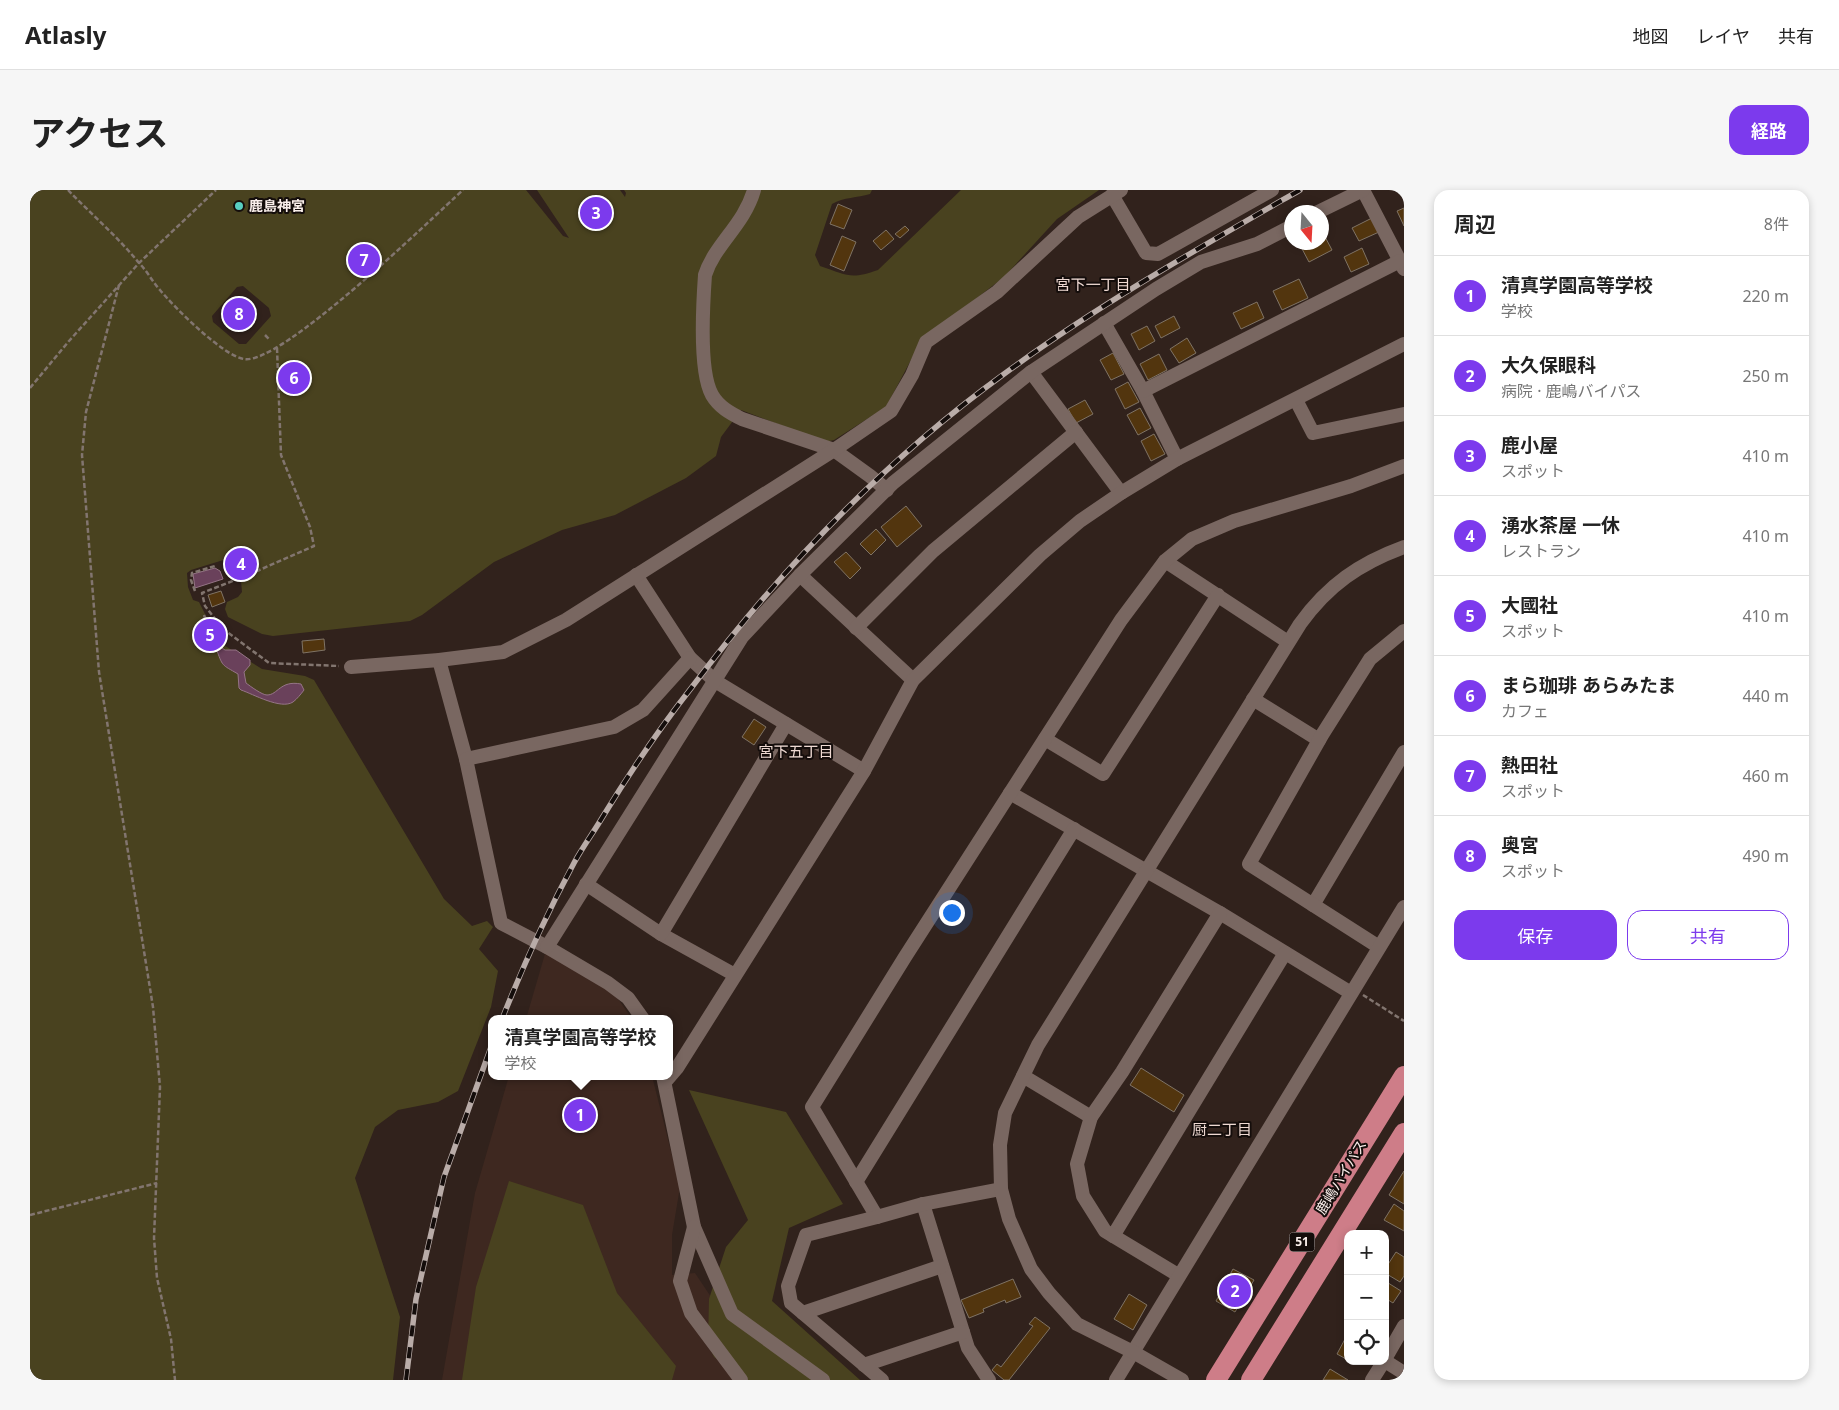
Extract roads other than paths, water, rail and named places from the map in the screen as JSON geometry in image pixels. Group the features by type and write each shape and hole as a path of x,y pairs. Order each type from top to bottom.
{"highway":[{"name":"鹿嶋バイパス","path":"1216,1380 1404,1075"},
{"name":"51","path":"1251,1380 1404,1133"}],"street":[{"path":"754,190 750,204 740,222 708,265 705,275 705,374 711,394 729,412 742,419 834,450 887,490"},
{"path":"351,667 439,660 503,652 566,620 834,450 891,411 912,375 926,342 997,292 1078,217 1116,193 1146,253 1158,254 1272,190"},
{"path":"1143,391 1402,265 1363,190 1329,207"},
{"path":"547,947 742,637 800,576 887,490 1031,372 1104,323 1201,262 1257,244 1284,230"},
{"path":"1104,323 1143,391 1177,459"},
{"path":"673,1071 677,1068 864,771 913,680 1040,554 1121,493 1177,459 1404,344"},
{"path":"1031,372 1121,493"},
{"path":"1296,400 1313,433 1404,414"},
{"path":"856,628 933,551 1076,432"},
{"path":"877,1217 812,1107 1121,620 1165,561 1192,539 1234,521 1351,486 1404,466"},
{"path":"1182,1380 1133,1352 1077,1324 1049,1293 1031,1269 1009,1219 1001,1189 1000,1145 1005,1113 1038,1045 1288,642 1312,607 1334,586 1359,568 1375,558 1404,547"},
{"path":"1165,561 1288,642"},
{"path":"636,575 690,658 715,681 864,771"},
{"path":"800,576 913,680"},
{"path":"1045,739 1103,774 1218,595"},
{"path":"1379,947 1249,864 1319,740 1370,659 1404,631"},
{"path":"466,759 614,727 643,710 690,658"},
{"path":"439,660 466,759 501,923 547,947 608,983 628,998 640,1015"},
{"path":"1253,699 1319,740"},
{"path":"661,934 786,724"},
{"path":"1313,905 1404,752"},
{"path":"1010,793 1352,991"},
{"path":"856,1182 1074,829"},
{"path":"586,884 661,934 735,975"},
{"path":"1116,1380 1178,1275 1404,907"},
{"path":"1178,1275 1105,1230 1083,1196 1077,1164 1091,1117 1122,1072 1220,913"},
{"path":"1114,1236 1285,952"},
{"path":"1023,1076 1091,1117"},
{"path":"664,1080 694,1227 732,1314 823,1380"},
{"path":"882,1380 791,1303 788,1286 806,1235 922,1204 1001,1189"},
{"path":"922,1204 968,1348 989,1380"},
{"path":"694,1227 680,1281 691,1313 741,1380"},
{"path":"803,1313 942,1266"},
{"path":"1389,1354 1404,1326"},
{"path":"864,1365 963,1332"},
{"path":"1389,1364 1404,1373"},
{"path":"1372,1380 1382,1365"}],"railway":[{"path":"504,1015 518,979 564,882 580,852 634,767 726,643 798,559 836,519 917,443 1004,374 1112,301 1300,190"},
{"path":"406,1380 416,1299 444,1177 488,1055"}],"place":[{"name":"鹿島神宮","path":"239,206"},
{"name":"鹿小屋","path":"596,213"},
{"name":"熱田社","path":"364,260"},
{"name":"奥宮","path":"239,314"},
{"name":"まら珈琲 あらみたま","path":"294,378"},
{"name":"湧水茶屋 一休","path":"241,564"},
{"name":"大國社","path":"210,635"},
{"name":"清真学園高等学校","path":"580,1115"},
{"name":"大久保眼科","path":"1235,1291"}],"district":[{"name":"宮下一丁目","path":"1093,285"},
{"name":"宮下五丁目","path":"796,752"},
{"name":"厨二丁目","path":"1222,1130"}]}
